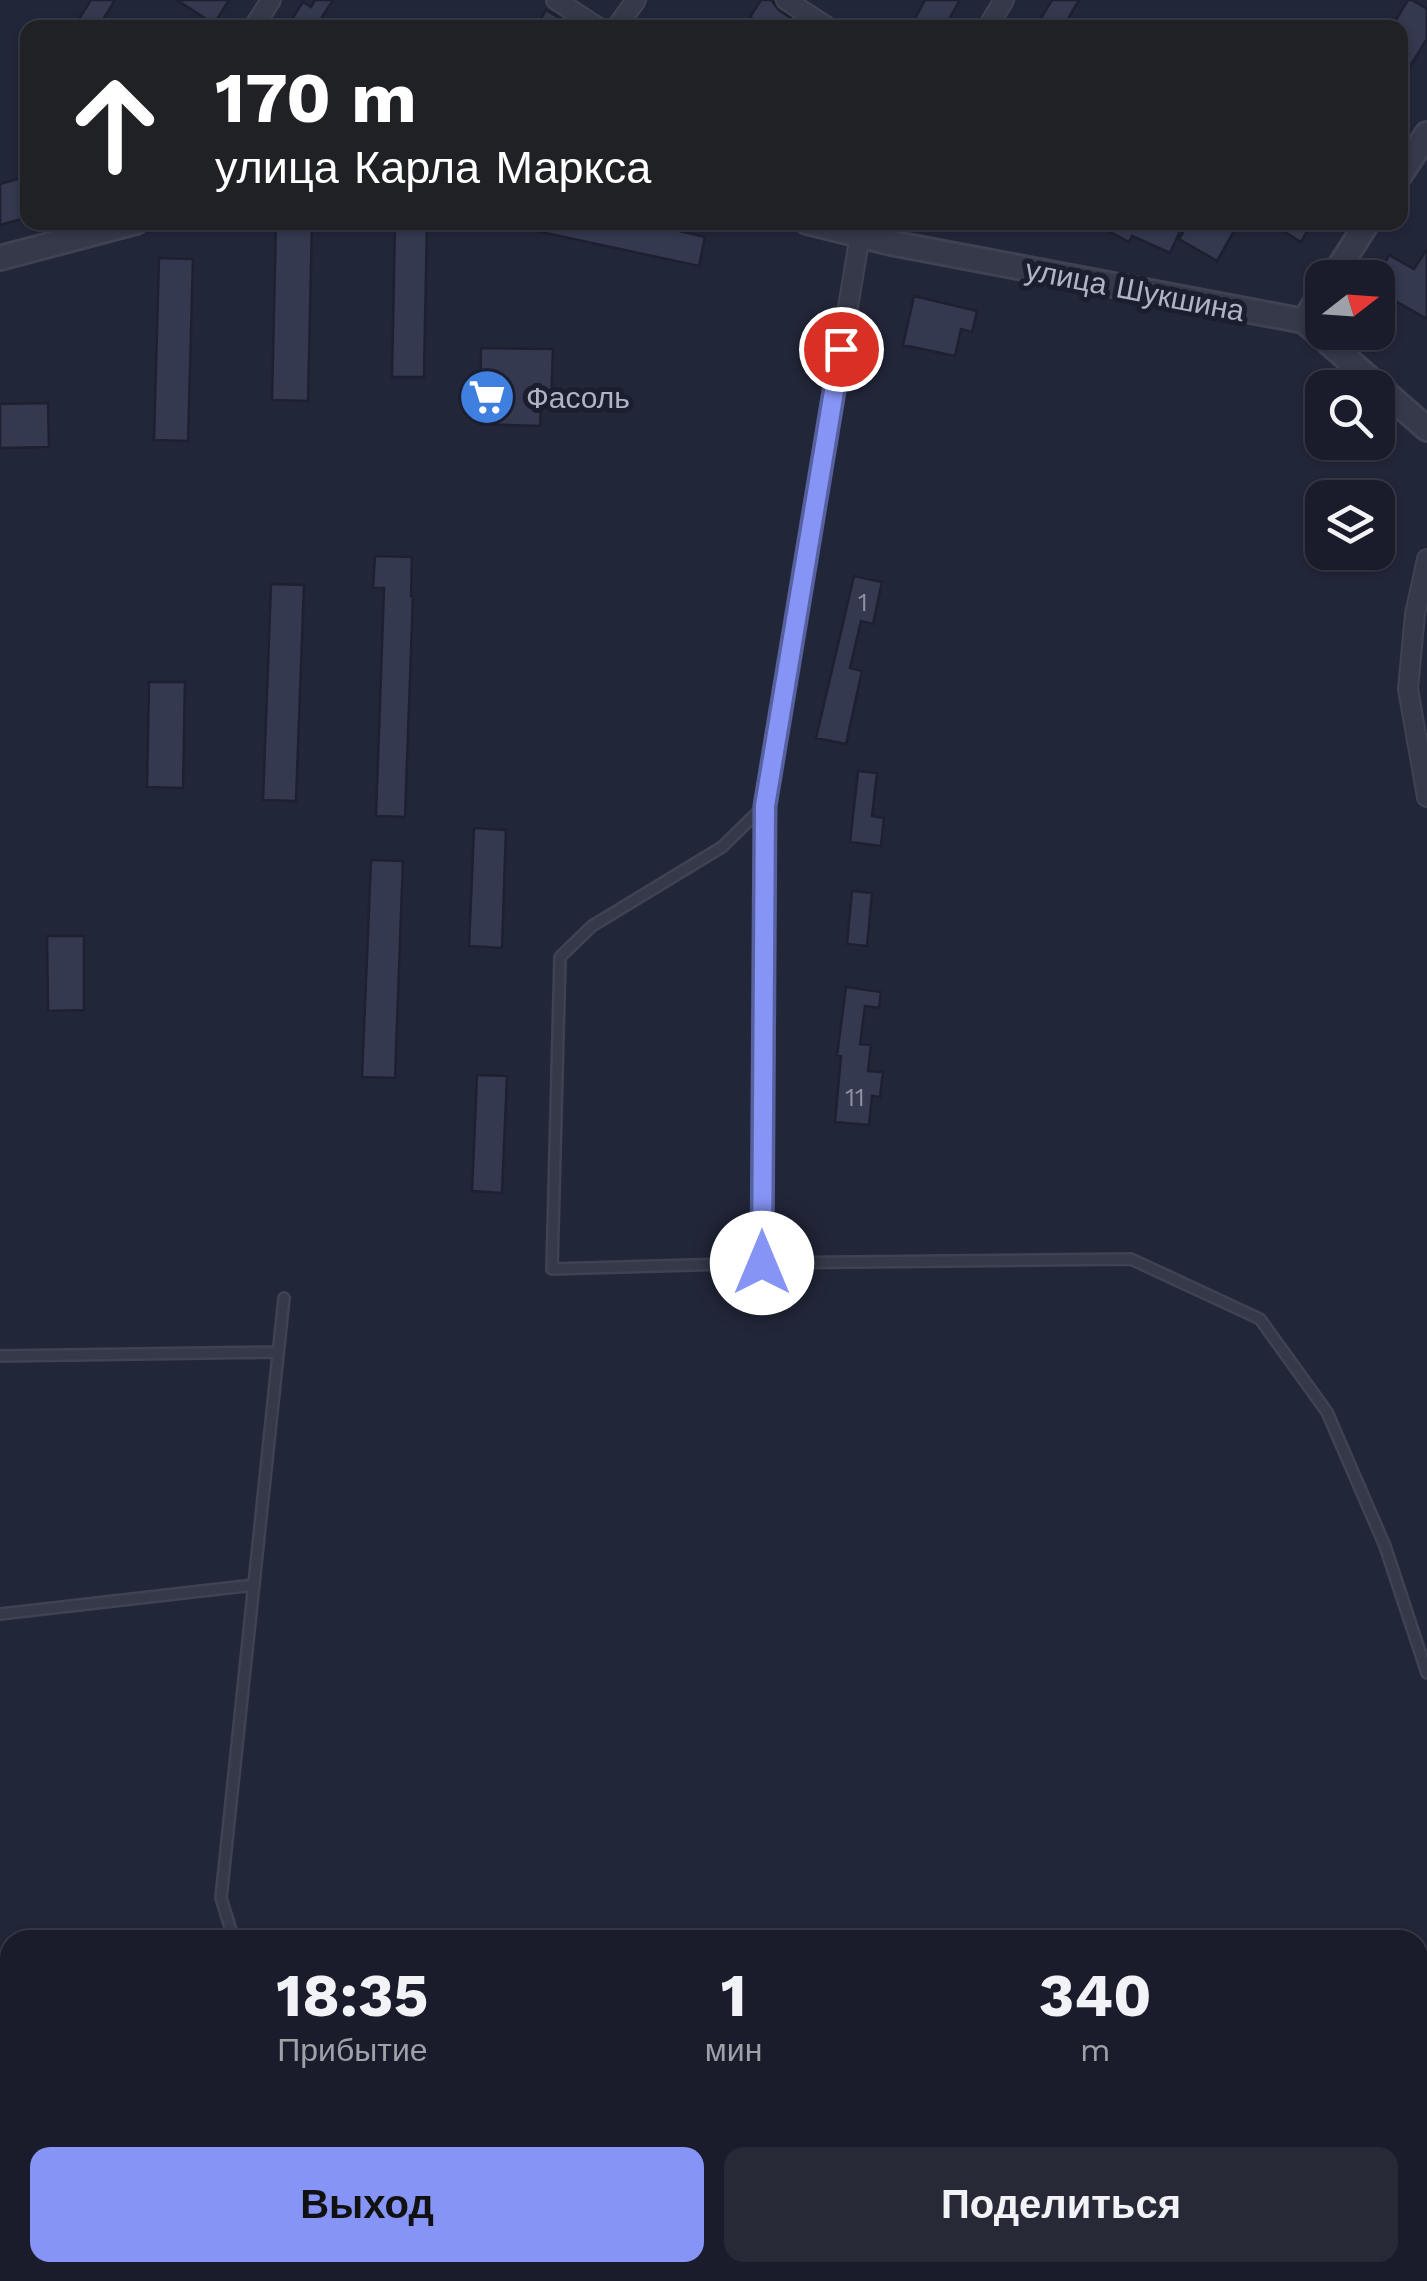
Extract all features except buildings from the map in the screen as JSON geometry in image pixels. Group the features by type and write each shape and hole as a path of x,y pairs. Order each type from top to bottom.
{"street":[{"path":"556,0 586,20"},
{"path":"786,0 817,20"},
{"path":"1408,162 1427,134"},
{"path":"0,258 105,230"},
{"path":"762,1263 765,806 864,230"},
{"name":"улица Шукшина","path":"866,230 891,244 1304,321"},
{"path":"1344,260 1363,230"},
{"path":"1304,321 1427,429"},
{"path":"1427,559 1415,614 1408,689 1427,797"}],"lane":[{"path":"765,806 722,847 592,926 560,957 552,1270 762,1263 1131,1259 1260,1319 1327,1412 1385,1546 1427,1673"},
{"path":"231,1930 221,1898 284,1298"},
{"path":"0,1356 278,1352"},
{"path":"0,1614 254,1585"}],"place":[{"name":"Фасоль","path":"487,397"}],"route":[{"path":"762,1263 765,806 841,349"}]}
